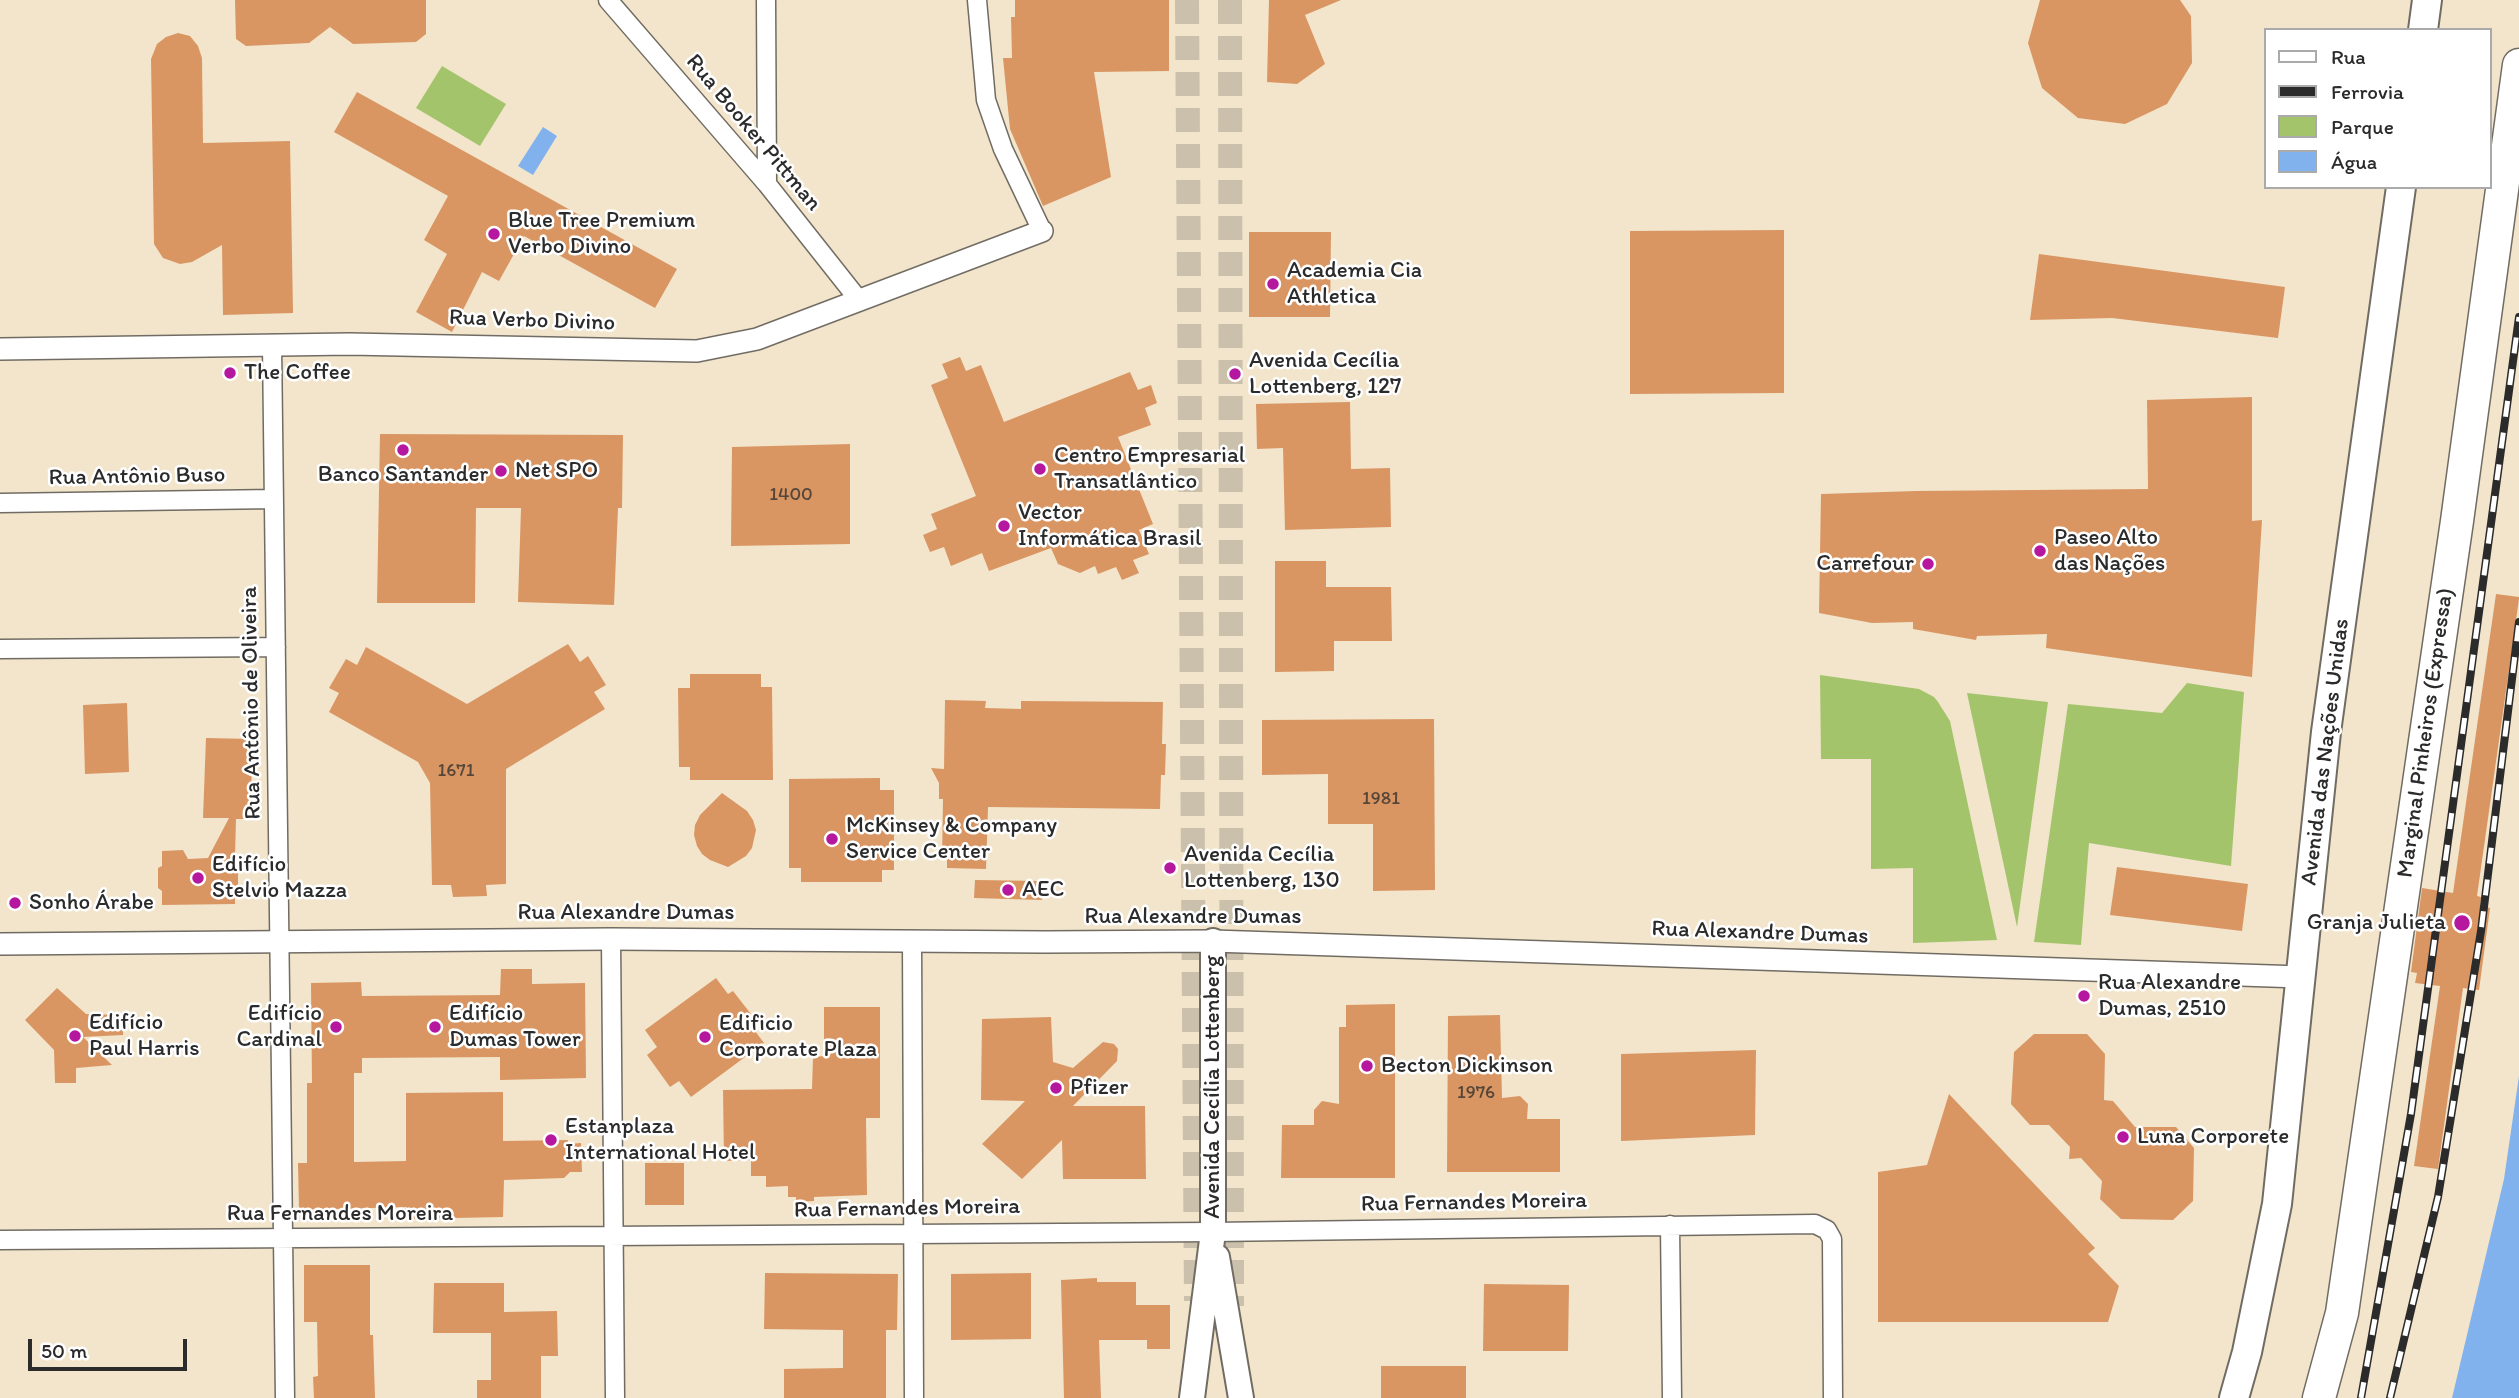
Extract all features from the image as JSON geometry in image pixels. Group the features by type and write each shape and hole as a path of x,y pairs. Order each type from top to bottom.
{"highway":[{"path":"2423,28 2427,0"},
{"name":"Marginal Pinheiros (Expressa)","path":"2319,1398 2344,1299 2457,521 2519,65"},
{"name":"Avenida das Nações Unidas","path":"2234,1398 2247,1352 2277,1205 2326,732 2401,189"}],"main road":[{"name":"Avenida Cecília Lottenberg","path":"1192,1398 1213,1232 1213,941"},
{"name":"Avenida Cecília Lottenberg","path":"1213,1232 1241,1398"}],"street":[{"name":"Rua Booker Pittman","path":"608,0 767,184 858,299"},
{"path":"766,0 767,184"},
{"path":"977,0 986,100 1003,149 1042,231"},
{"name":"Rua Verbo Divino","path":"0,349 446,344 577,350 697,351 757,340 858,299 1042,231"},
{"name":"Rua Antônio de Oliveira","path":"272,344 285,1398"},
{"name":"Rua Antônio Buso","path":"0,503 274,499"},
{"path":"0,649 276,647"},
{"path":"611,939 615,1398"},
{"name":"Rua Alexandre Dumas","path":"0,944 611,939 1213,941 2301,977"},
{"path":"912,940 914,1398"},
{"name":"Rua Fernandes Moreira","path":"0,1240 1213,1232 1815,1224 1827,1230 1832,1239 1833,1398"},
{"path":"1670,1225 1671,1398"}],"green space":[{"path":"442,66 506,104 480,146 416,108"},
{"path":"1820,675 1919,689 1938,702 1950,721 1997,940 1913,943 1913,868 1871,869 1871,759 1821,759"},
{"path":"2187,683 2244,692 2231,866 2089,843 2081,945 2034,942 2068,704 2162,713"},
{"path":"1967,693 2048,702 2017,927"}],"water":[{"path":"543,127 557,136 533,175 518,166"},
{"path":"2519,1076 2519,1398 2452,1398 2504,1179"}],"building":[{"path":"235,0 426,0 426,34 416,42 353,44 330,27 309,43 246,46 236,39"},
{"path":"1015,0 1169,0 1169,71 1094,72 1111,177 1043,206 1010,129 1003,58 1012,58 1011,17 1015,17"},
{"path":"1269,0 1341,0 1305,15 1325,64 1297,84 1267,82"},
{"path":"2040,0 2180,0 2191,16 2192,63 2167,104 2125,124 2078,118 2042,88 2028,43"},
{"path":"178,33 190,36 198,46 202,58 203,143 290,141 293,313 223,315 222,245 192,262 180,264 163,258 154,244 151,59 157,44"},
{"path":"357,92 677,269 655,308 524,236 499,281 482,272 452,332 416,312 447,254 424,240 448,196 334,132"},
{"path":"1784,230 1784,393 1630,394 1630,231"},
{"path":"1249,232 1331,232 1330,317 1249,317"},
{"path":"2039,254 2285,287 2278,338 2112,318 2030,320"},
{"name":"Centro Empresarial Transatlântico","path":"960,357 966,371 981,365 1004,422 1130,372 1138,390 1151,385 1157,403 1145,408 1151,425 1118,437 1153,524 1139,530 1149,554 1133,560 1139,573 1122,580 1116,567 1098,574 1095,566 1080,573 1058,564 1051,548 989,571 982,553 951,566 944,547 930,552 923,535 937,529 931,514 976,496 931,385 948,378 942,364"},
{"name":"Paseo Alto das Nações","path":"2252,397 2252,521 2262,520 2252,677 2046,648 2047,634 1977,636 1976,640 1913,629 1913,622 1872,623 1819,613 1821,494 2148,489 2147,400"},
{"path":"1350,402 1351,469 1390,468 1391,527 1285,530 1283,448 1257,449 1256,404"},
{"path":"380,434 623,435 622,508 618,508 614,605 518,602 521,508 476,508 475,603 377,603"},
{"path":"850,444 850,544 731,546 732,447"},
{"path":"1275,561 1326,561 1326,587 1391,587 1392,641 1334,641 1334,671 1275,672"},
{"path":"2496,594 2519,599 2477,896 2481,897 2480,906 2490,908 2479,990 2463,988 2438,1169 2414,1166 2440,986 2415,983 2417,973 2411,972 2422,888 2453,893"},
{"path":"568,644 580,662 588,656 606,685 594,692 605,709 506,769 506,884 486,885 487,896 453,897 451,885 432,885 430,783 418,762 329,712 339,693 329,688 346,659 357,665 366,647 467,704"},
{"path":"690,674 761,674 761,687 772,687 773,780 690,780 690,767 679,767 678,688 690,688"},
{"path":"945,700 986,701 985,708 1021,709 1021,701 1163,702 1162,744 1166,744 1165,775 1161,775 1160,809 988,807 986,869 947,868 947,860 942,860 943,799 939,799 939,783 931,768 944,769"},
{"path":"127,703 129,772 85,774 83,705"},
{"path":"1434,719 1435,890 1373,891 1373,824 1328,824 1328,774 1262,775 1262,720"},
{"path":"206,738 253,739 250,819 236,819 235,857 238,857 238,888 235,890 235,904 162,905 162,891 158,888 158,868 162,866 162,851 183,850 188,859 208,858 229,818 203,818"},
{"path":"880,778 880,790 894,790 894,870 882,870 882,882 801,882 801,868 789,868 789,779"},
{"path":"722,793 747,811 756,830 752,848 746,856 728,867 702,854 694,835 700,815"},
{"path":"2117,867 2248,884 2242,931 2110,915"},
{"path":"975,880 1042,881 1042,900 974,898"},
{"path":"501,969 532,969 532,984 585,983 586,1078 500,1080 500,1057 362,1058 362,1073 354,1073 354,1162 406,1161 406,1093 503,1092 503,1141 568,1140 568,1144 581,1143 582,1172 570,1172 564,1178 504,1180 503,1217 407,1219 407,1207 299,1210 298,1163 307,1163 307,1083 312,1083 311,983 361,982 362,996 500,995"},
{"name":"Edificio Corporate Plaza","path":"716,978 728,994 733,991 758,1023 752,1027 764,1043 691,1097 679,1081 670,1087 647,1055 657,1047 645,1030"},
{"name":"Edifício Paul Harris","path":"57,988 86,1014 124,1015 123,1035 83,1037 112,1065 76,1068 76,1083 55,1083 54,1050 25,1020"},
{"name":"Becton Dickinson","path":"1395,1004 1395,1178 1281,1178 1282,1125 1314,1125 1314,1110 1322,1101 1339,1104 1339,1027 1346,1027 1346,1005"},
{"path":"824,1007 880,1007 880,1118 866,1118 867,1195 814,1197 814,1201 796,1202 796,1197 788,1197 788,1186 766,1187 766,1176 751,1176 751,1160 724,1161 723,1090 812,1089 813,1057 824,1056"},
{"name":"Becton Dickinson","path":"1500,1015 1502,1098 1520,1096 1528,1104 1527,1119 1560,1119 1560,1172 1447,1172 1448,1016"},
{"path":"1051,1017 1053,1062 1073,1068 1103,1042 1114,1044 1118,1049 1117,1061 1073,1106 1145,1106 1146,1179 1063,1179 1062,1140 1022,1179 982,1144 1025,1101 981,1100 982,1019"},
{"name":"Luna Corporete","path":"2034,1034 2087,1034 2105,1054 2104,1100 2113,1101 2135,1127 2176,1127 2194,1148 2193,1201 2173,1220 2121,1219 2100,1199 2102,1181 2081,1158 2069,1159 2070,1147 2049,1125 2030,1125 2011,1104 2014,1052"},
{"path":"1756,1050 1755,1135 1621,1141 1621,1054"},
{"path":"1949,1094 2095,1248 2088,1254 2119,1286 2108,1322 1878,1322 1878,1172 1927,1165"},
{"path":"645,1163 684,1163 684,1205 645,1205"},
{"path":"304,1265 370,1265 370,1335 373,1335 375,1398 314,1398 313,1377 318,1376 317,1322 304,1322"},
{"path":"765,1273 898,1274 897,1330 886,1330 886,1398 784,1398 784,1369 843,1368 843,1330 764,1329"},
{"path":"1031,1273 1031,1339 951,1340 951,1274"},
{"path":"1097,1278 1097,1282 1136,1282 1136,1305 1170,1305 1170,1349 1147,1349 1147,1340 1099,1340 1101,1398 1064,1398 1061,1280"},
{"path":"434,1283 504,1283 504,1312 557,1311 558,1356 541,1356 541,1398 477,1398 477,1380 491,1380 491,1333 433,1333"},
{"path":"1484,1284 1569,1285 1568,1351 1483,1351"},
{"path":"1381,1366 1466,1366 1466,1398 1381,1398"}],"tunnel":[{"path":"1187,0 1196,1301"},
{"path":"1230,0 1232,1306"}],"railway":[{"path":"2361,1398 2411,1114 2519,317"},
{"path":"2390,1398 2438,1197 2481,931 2519,622"}],"place":[{"name":"Blue Tree Premium Verbo Divino","path":"494,234"},
{"name":"Academia Cia Athletica","path":"1273,284"},
{"name":"The Coffee","path":"230,373"},
{"name":"Avenida Cecília Lottenberg, 127","path":"1235,374"},
{"name":"Banco Santander","path":"403,450"},
{"name":"Centro Empresarial Transatlântico","path":"1040,469"},
{"name":"Net SPO","path":"501,471"},
{"name":"Vector Informática Brasil","path":"1004,526"},
{"name":"Paseo Alto das Nações","path":"2040,551"},
{"name":"Carrefour","path":"1928,564"},
{"name":"McKinsey & Company Service Center","path":"832,839"},
{"name":"Avenida Cecília Lottenberg, 130","path":"1170,868"},
{"name":"Edifício Stelvio Mazza","path":"198,878"},
{"name":"AEC","path":"1008,890"},
{"name":"Sonho Árabe","path":"15,903"},
{"name":"Granja Julieta","path":"2462,923"},
{"name":"Rua Alexandre Dumas, 2510","path":"2084,996"},
{"name":"Edifício Cardinal","path":"336,1027"},
{"name":"Edifício Dumas Tower","path":"435,1027"},
{"name":"Edifício Paul Harris","path":"75,1036"},
{"name":"Edificio Corporate Plaza","path":"705,1037"},
{"name":"Becton Dickinson","path":"1367,1066"},
{"name":"Pfizer","path":"1056,1088"},
{"name":"Luna Corporete","path":"2123,1137"},
{"name":"Estanplaza International Hotel","path":"551,1140"}]}
